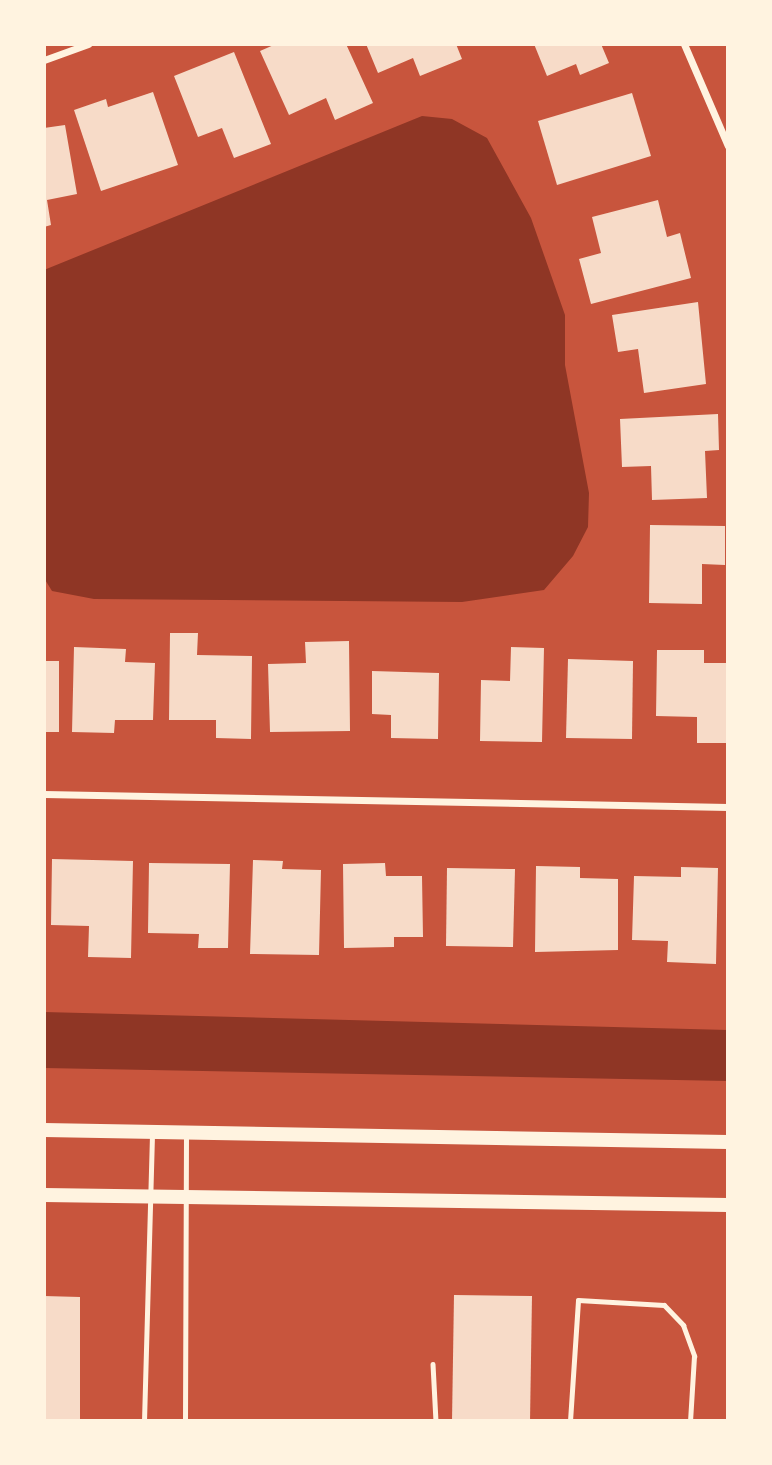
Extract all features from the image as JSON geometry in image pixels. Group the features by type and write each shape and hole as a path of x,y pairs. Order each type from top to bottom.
{"main road":[{"path":"44,1130 728,1142"},
{"path":"44,1195 728,1205"}],"street":[{"path":"44,60 88,44"},
{"path":"684,44 728,146"},
{"path":"44,794 728,807"}],"lane":[{"path":"144,1421 148,1196 152,1132"},
{"path":"185,1421 188,1196 186,1132"},
{"path":"570,1421 578,1300 664,1305 683,1325 694,1356 690,1421"}],"path":[{"path":"433,1364 436,1421"}],"shaded area":[{"path":"422,116 452,119 487,138 531,218 565,315 565,365 589,493 588,527 573,556 544,590 462,602 94,599 52,591 44,578 44,270"},
{"path":"44,1012 728,1030 728,1081 44,1068"}],"building":[{"path":"276,44 346,44 373,103 335,120 326,98 289,115 260,51"},
{"path":"366,44 456,44 462,59 420,76 413,58 378,73"},
{"path":"534,44 601,44 609,63 580,75 576,64 547,76"},
{"path":"234,52 271,144 234,158 222,128 198,137 174,76"},
{"path":"153,92 178,165 101,191 74,110 106,99 108,107"},
{"path":"632,93 651,156 557,185 538,121"},
{"path":"65,125 77,194 47,200 51,225 44,227 44,128"},
{"path":"658,200 667,237 680,233 691,278 591,304 579,259 601,253 592,217"},
{"path":"698,302 706,384 644,393 638,349 618,352 612,315"},
{"path":"718,414 719,450 705,451 707,498 652,500 651,466 622,467 620,419"},
{"path":"650,525 725,526 725,565 702,564 702,604 649,603"},
{"path":"170,633 198,633 197,655 252,656 251,739 216,738 216,720 169,720"},
{"path":"349,641 350,731 270,732 268,664 306,663 305,642"},
{"path":"74,647 126,649 125,662 155,663 153,720 115,720 114,733 72,732"},
{"path":"511,647 544,648 542,742 480,741 481,680 510,681"},
{"path":"657,650 704,650 704,663 727,663 726,743 697,743 697,717 656,716"},
{"path":"568,659 633,661 632,739 566,738"},
{"path":"44,661 59,661 59,732 44,732"},
{"path":"372,671 439,673 438,739 391,738 391,715 372,714"},
{"path":"52,859 133,861 131,958 88,957 89,926 51,925"},
{"path":"253,860 283,861 282,869 321,870 319,955 250,954"},
{"path":"149,863 230,864 228,948 198,948 199,934 148,933"},
{"path":"385,863 386,876 422,876 423,937 394,937 394,947 344,948 343,864"},
{"path":"536,866 580,867 580,878 618,879 618,950 535,952"},
{"path":"681,867 718,868 716,964 667,962 668,941 632,940 634,876 681,877"},
{"path":"447,868 515,869 513,947 446,946"},
{"path":"454,1295 532,1296 530,1421 452,1421"},
{"path":"44,1296 80,1297 80,1421 44,1421"}]}
